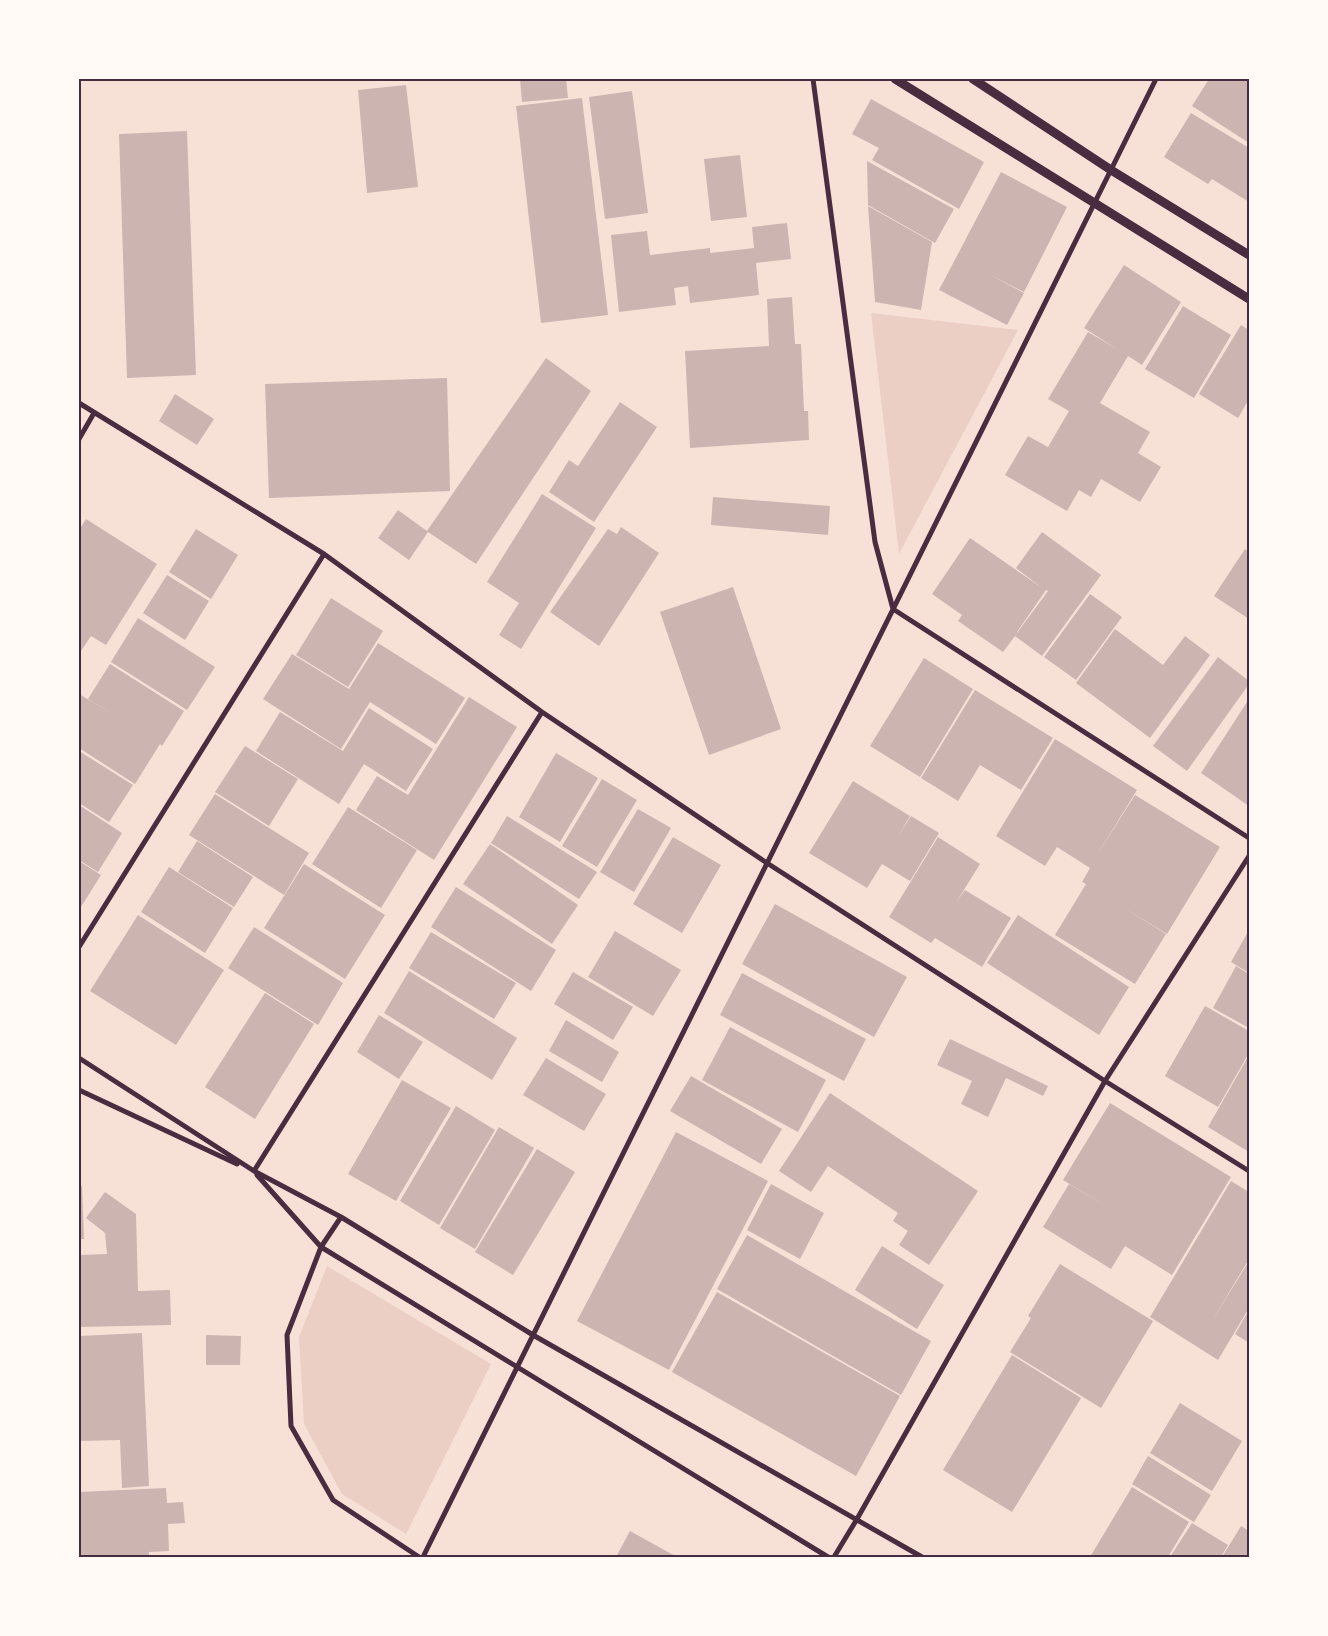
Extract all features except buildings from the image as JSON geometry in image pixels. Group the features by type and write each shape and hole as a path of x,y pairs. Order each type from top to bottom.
{"street":[{"path":"813,79 875,542 893,609 1249,838"},
{"path":"895,79 1249,299"},
{"path":"974,79 1111,170 1249,256"},
{"path":"341,1217 321,1247 287,1335 292,1426 333,1500 421,1557 1156,79"},
{"path":"79,403 324,554 542,712 768,862 1249,1171"},
{"path":"79,439 94,413"},
{"path":"79,947 324,554"},
{"path":"254,1172 542,712"},
{"path":"834,1557 1105,1080 1249,856"},
{"path":"79,1058 254,1172 321,1247 828,1557"},
{"path":"79,1090 254,1172 341,1217 533,1335 922,1557"}],"shaded area":[{"path":"871,313 1018,330 899,554"},
{"path":"327,1266 491,1364 406,1534 342,1494 304,1424 299,1337"}]}
